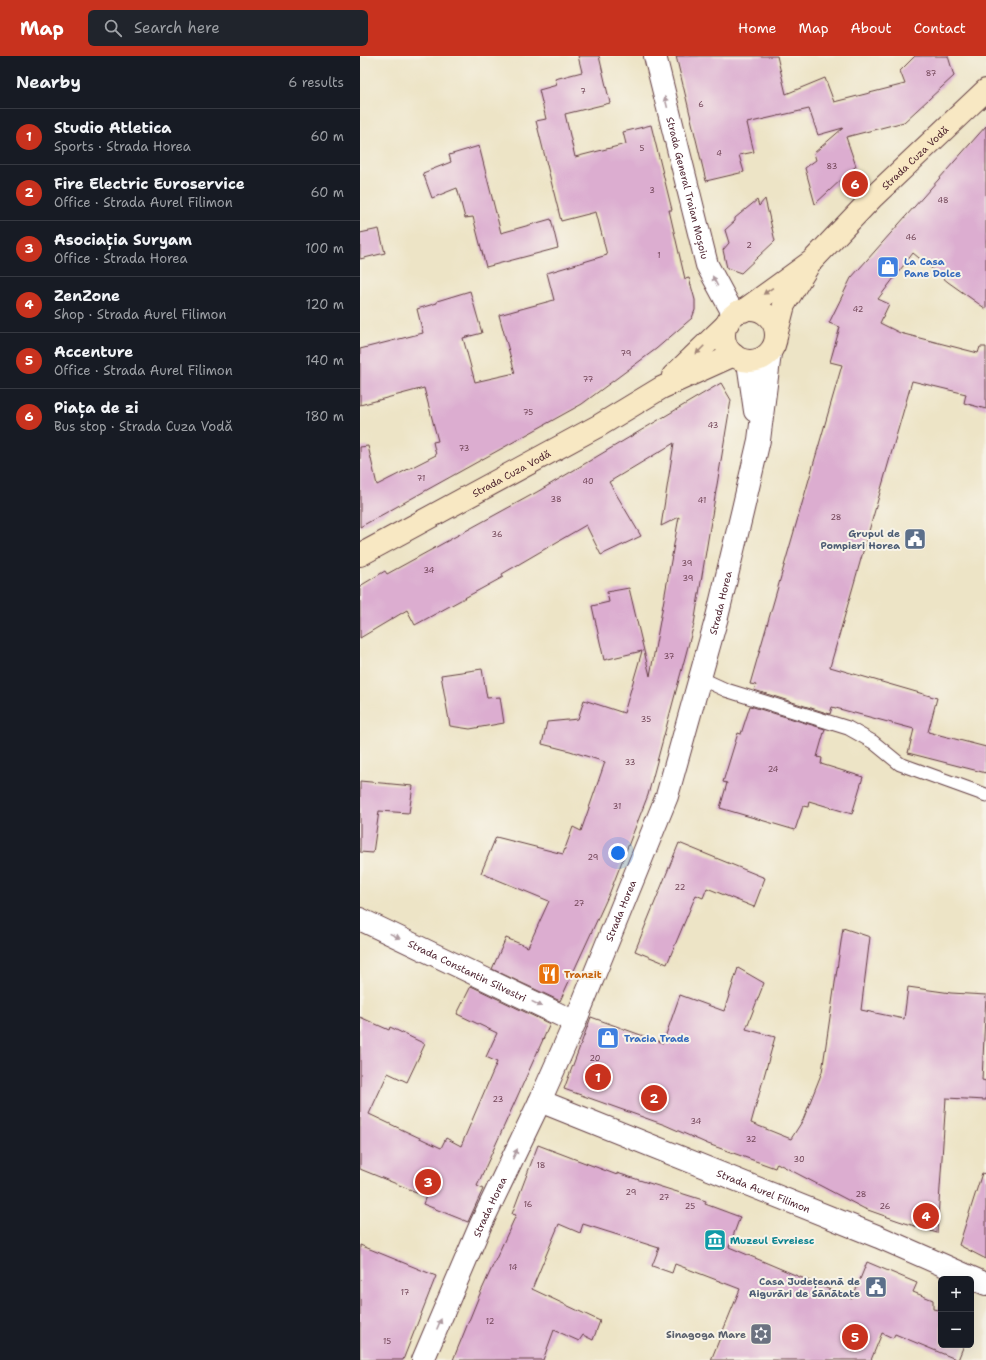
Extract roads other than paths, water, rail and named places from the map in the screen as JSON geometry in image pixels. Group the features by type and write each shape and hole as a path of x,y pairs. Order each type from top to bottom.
{"main road":[{"name":"Strada Cuza Vodă","path":"661,388 735,316 812,261 873,197 986,90"},
{"name":"Strada Cuza Vodă","path":"773,344 784,305 812,261"},
{"path":"752,309 762,312 770,318 775,326 773,344 764,358 756,361 741,358 728,349 725,340 725,331 735,316 752,309"},
{"name":"Strada Cuza Vodă","path":"360,555 600,425 661,388 741,358"}],"street":[{"name":"Strada General Traian Moșoiu","path":"655,56 707,265 735,316"},
{"name":"Strada Horea","path":"424,1360 481,1224 540,1101 575,1022 667,796 717,617 758,440 773,344"},
{"name":"Strada Horea","path":"741,358 758,440"},
{"name":"Strada Constantin Silvestri","path":"360,919 575,1022"},
{"name":"Strada Aurel Filimon","path":"540,1101 880,1237 986,1284"}],"lane":[{"path":"700,678 726,690 848,728 873,742 900,764 986,795"}],"place":[{"name":"Piața de zi","path":"855,184"},
{"name":"La Casa Pane Dolce","path":"888,267"},
{"name":"Grupul de Pompieri Horea","path":"915,539"},
{"name":"Tranzit","path":"549,974"},
{"name":"Tracia Trade","path":"608,1038"},
{"name":"Studio Atletica","path":"598,1077"},
{"name":"Fire Electric Euroservice","path":"654,1098"},
{"name":"Asociația Suryam","path":"428,1182"},
{"name":"ZenZone","path":"926,1216"},
{"name":"Muzeul Evreiesc","path":"715,1240"},
{"name":"Casa Județeană de Aigurări de Sănătate","path":"876,1287"},
{"name":"Sinagoga Mare","path":"761,1334"},
{"name":"Accenture","path":"855,1337"}]}
